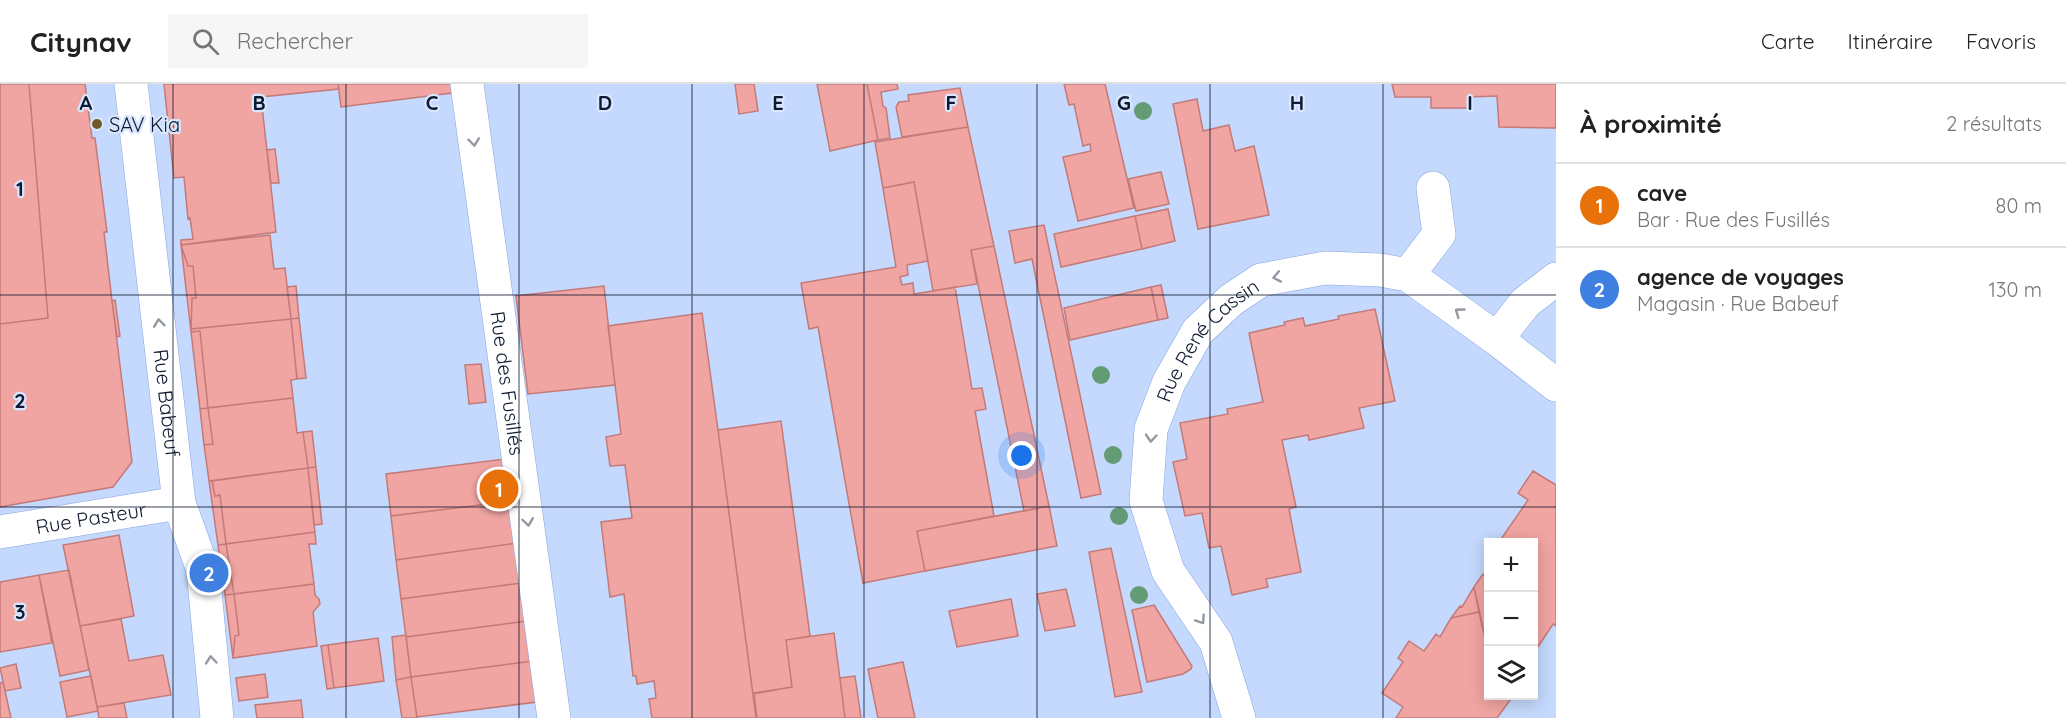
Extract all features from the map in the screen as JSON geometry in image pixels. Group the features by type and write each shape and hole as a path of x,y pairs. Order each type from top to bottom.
{"street":[{"name":"Rue Babeuf","path":"131,84 179,503 203,570 217,718"},
{"name":"Rue des Fusillés","path":"467,84 554,718"},
{"path":"1408,275 1438,234 1433,188"},
{"name":"Rue René Cassin","path":"1232,717 1216,642 1168,571 1146,501 1151,429 1169,382 1198,331 1231,300 1261,280 1325,268 1380,270 1408,275 1556,385"},
{"path":"1497,339 1526,303 1556,279"},
{"name":"Rue Pasteur","path":"0,532 179,503"}],"building":[{"path":"0,84 29,84 48,318 0,324"},
{"path":"29,84 85,84 92,138 95,138 107,232 104,232 132,462 113,487 0,507 0,324 48,318"},
{"path":"164,84 338,84 339,89 261,97 276,232 181,245 181,240 193,239 190,218 188,219 184,177 174,178"},
{"path":"338,84 459,84 460,92 341,107"},
{"path":"735,84 754,84 758,111 739,114"},
{"path":"817,84 867,84 878,140 830,151"},
{"path":"867,84 897,84 898,89 881,92 883,106 886,108 890,138 878,140"},
{"path":"1064,84 1105,84 1134,208 1078,221 1063,157 1091,151 1090,144 1083,146 1074,104 1069,105"},
{"path":"1392,84 1556,84 1556,128 1499,127 1497,96 1468,97 1468,108 1431,108 1431,97 1395,97"},
{"path":"960,88 968,127 902,137 896,107 899,102 909,101 908,95"},
{"path":"1197,99 1203,131 1229,125 1235,151 1254,146 1269,215 1198,229 1173,104"},
{"path":"968,127 994,246 971,250 977,284 933,291 914,182 883,188 875,142"},
{"path":"275,149 279,183 271,183 267,150"},
{"path":"1161,172 1169,204 1136,211 1128,179"},
{"path":"914,182 928,261 907,265 908,275 900,277 902,285 913,283 914,294 955,287 972,389 982,388 986,409 975,411 994,516 917,531 925,571 863,583 818,327 809,329 801,283 896,267 883,188"},
{"path":"1168,209 1175,241 1142,249 1135,216"},
{"path":"1135,216 1142,249 1061,267 1054,234"},
{"path":"1044,225 1101,494 1081,498 1032,259 1015,263 1009,231"},
{"path":"270,235 274,269 285,268 291,319 191,329 192,298 196,298 193,266 188,266 181,245"},
{"path":"181,245 188,266 193,266 196,298 192,298 191,332"},
{"path":"994,246 1049,506 1024,511 971,250"},
{"path":"1161,285 1168,318 1158,320 1151,287"},
{"path":"296,286 299,318 291,319 287,287"},
{"path":"604,286 615,385 528,394 516,296"},
{"path":"1151,287 1158,320 1070,340 1064,308"},
{"path":"115,300 120,336 117,337 112,301"},
{"path":"1375,309 1395,401 1359,408 1364,428 1309,440 1308,435 1282,440 1296,507 1289,509 1301,572 1266,579 1268,587 1232,595 1221,546 1209,548 1202,513 1185,516 1173,462 1187,459 1180,423 1228,414 1227,409 1263,402 1249,333 1285,325 1284,322 1303,318 1305,326 1339,319 1338,316"},
{"path":"702,313 756,718 652,718 649,699 656,698 654,681 637,684 636,676 633,676 624,594 610,597 601,522 632,518 625,465 610,466 606,437 621,434 608,326"},
{"path":"299,318 306,378 297,379 291,319"},
{"path":"291,319 297,379 291,380 293,398 208,408 200,331 191,332 191,329"},
{"path":"200,331 208,408 200,409 191,332"},
{"path":"481,364 486,402 469,404 465,365"},
{"path":"293,398 297,433 303,432 308,468 209,481 204,445 213,444 208,408"},
{"path":"208,408 213,444 204,445 200,409"},
{"path":"781,421 810,636 786,640 792,687 753,694 718,430"},
{"path":"312,431 316,467 308,468 303,432"},
{"path":"505,459 512,501 391,516 386,474"},
{"path":"316,467 322,524 314,525 308,468"},
{"path":"308,468 315,532 226,544 220,495 215,496 212,481"},
{"path":"1533,471 1556,485 1556,626 1553,624 1538,647 1538,538 1502,538 1528,500 1518,493"},
{"path":"209,481 212,481 215,496 220,495 226,544 218,545"},
{"path":"512,501 517,543 396,560 391,516"},
{"path":"1049,506 1057,546 925,571 917,531"},
{"path":"315,532 316,544 309,544 314,584 234,594 226,544"},
{"path":"119,535 134,616 80,626 63,545"},
{"path":"517,543 522,583 401,599 396,560"},
{"path":"226,544 234,594 225,595 218,545"},
{"path":"1111,548 1142,692 1115,697 1089,552"},
{"path":"69,570 89,670 60,676 39,575"},
{"path":"1483,574 1484,633 1474,587"},
{"path":"39,575 52,643 0,652 0,582"},
{"path":"522,583 527,621 406,637 401,599"},
{"path":"314,584 315,595 320,604 313,612 317,646 233,658 235,636 239,635 234,594"},
{"path":"1474,587 1479,612 1451,618 1460,606 1462,607"},
{"path":"1066,589 1075,626 1045,631 1037,594"},
{"path":"234,594 239,635 235,636 233,658 225,595"},
{"path":"1011,599 1018,636 957,647 949,611"},
{"path":"1154,605 1192,666 1183,674 1147,682 1132,610"},
{"path":"1479,612 1484,634 1484,700 1510,700 1497,718 1396,718 1403,707 1382,693 1403,662 1398,658 1409,641 1424,651 1436,634 1440,637 1451,618"},
{"path":"121,619 129,661 163,655 171,695 97,707 80,626"},
{"path":"527,621 532,661 411,677 406,637"},
{"path":"834,633 845,718 757,718 754,693 792,687 786,640"},
{"path":"406,635 411,677 396,680 392,637"},
{"path":"378,638 384,681 334,688 328,645"},
{"path":"328,645 334,688 327,689 321,646"},
{"path":"532,661 537,702 417,717 411,677"},
{"path":"903,662 915,718 878,718 868,669"},
{"path":"16,664 21,688 5,691 0,668"},
{"path":"265,674 268,697 239,701 236,678"},
{"path":"91,676 98,711 67,717 60,682"},
{"path":"855,676 861,718 845,718 840,678"},
{"path":"411,677 417,718 402,718 396,680"},
{"path":"3,682 11,718 0,718 0,683"},
{"path":"301,700 303,718 257,718 255,705"},
{"path":"124,703 127,718 99,718 97,707"}],"place":[{"name":"SAV Kia","path":"97,124"},
{"name":"cave","path":"499,489"},
{"name":"agence de voyages","path":"209,573"}]}
